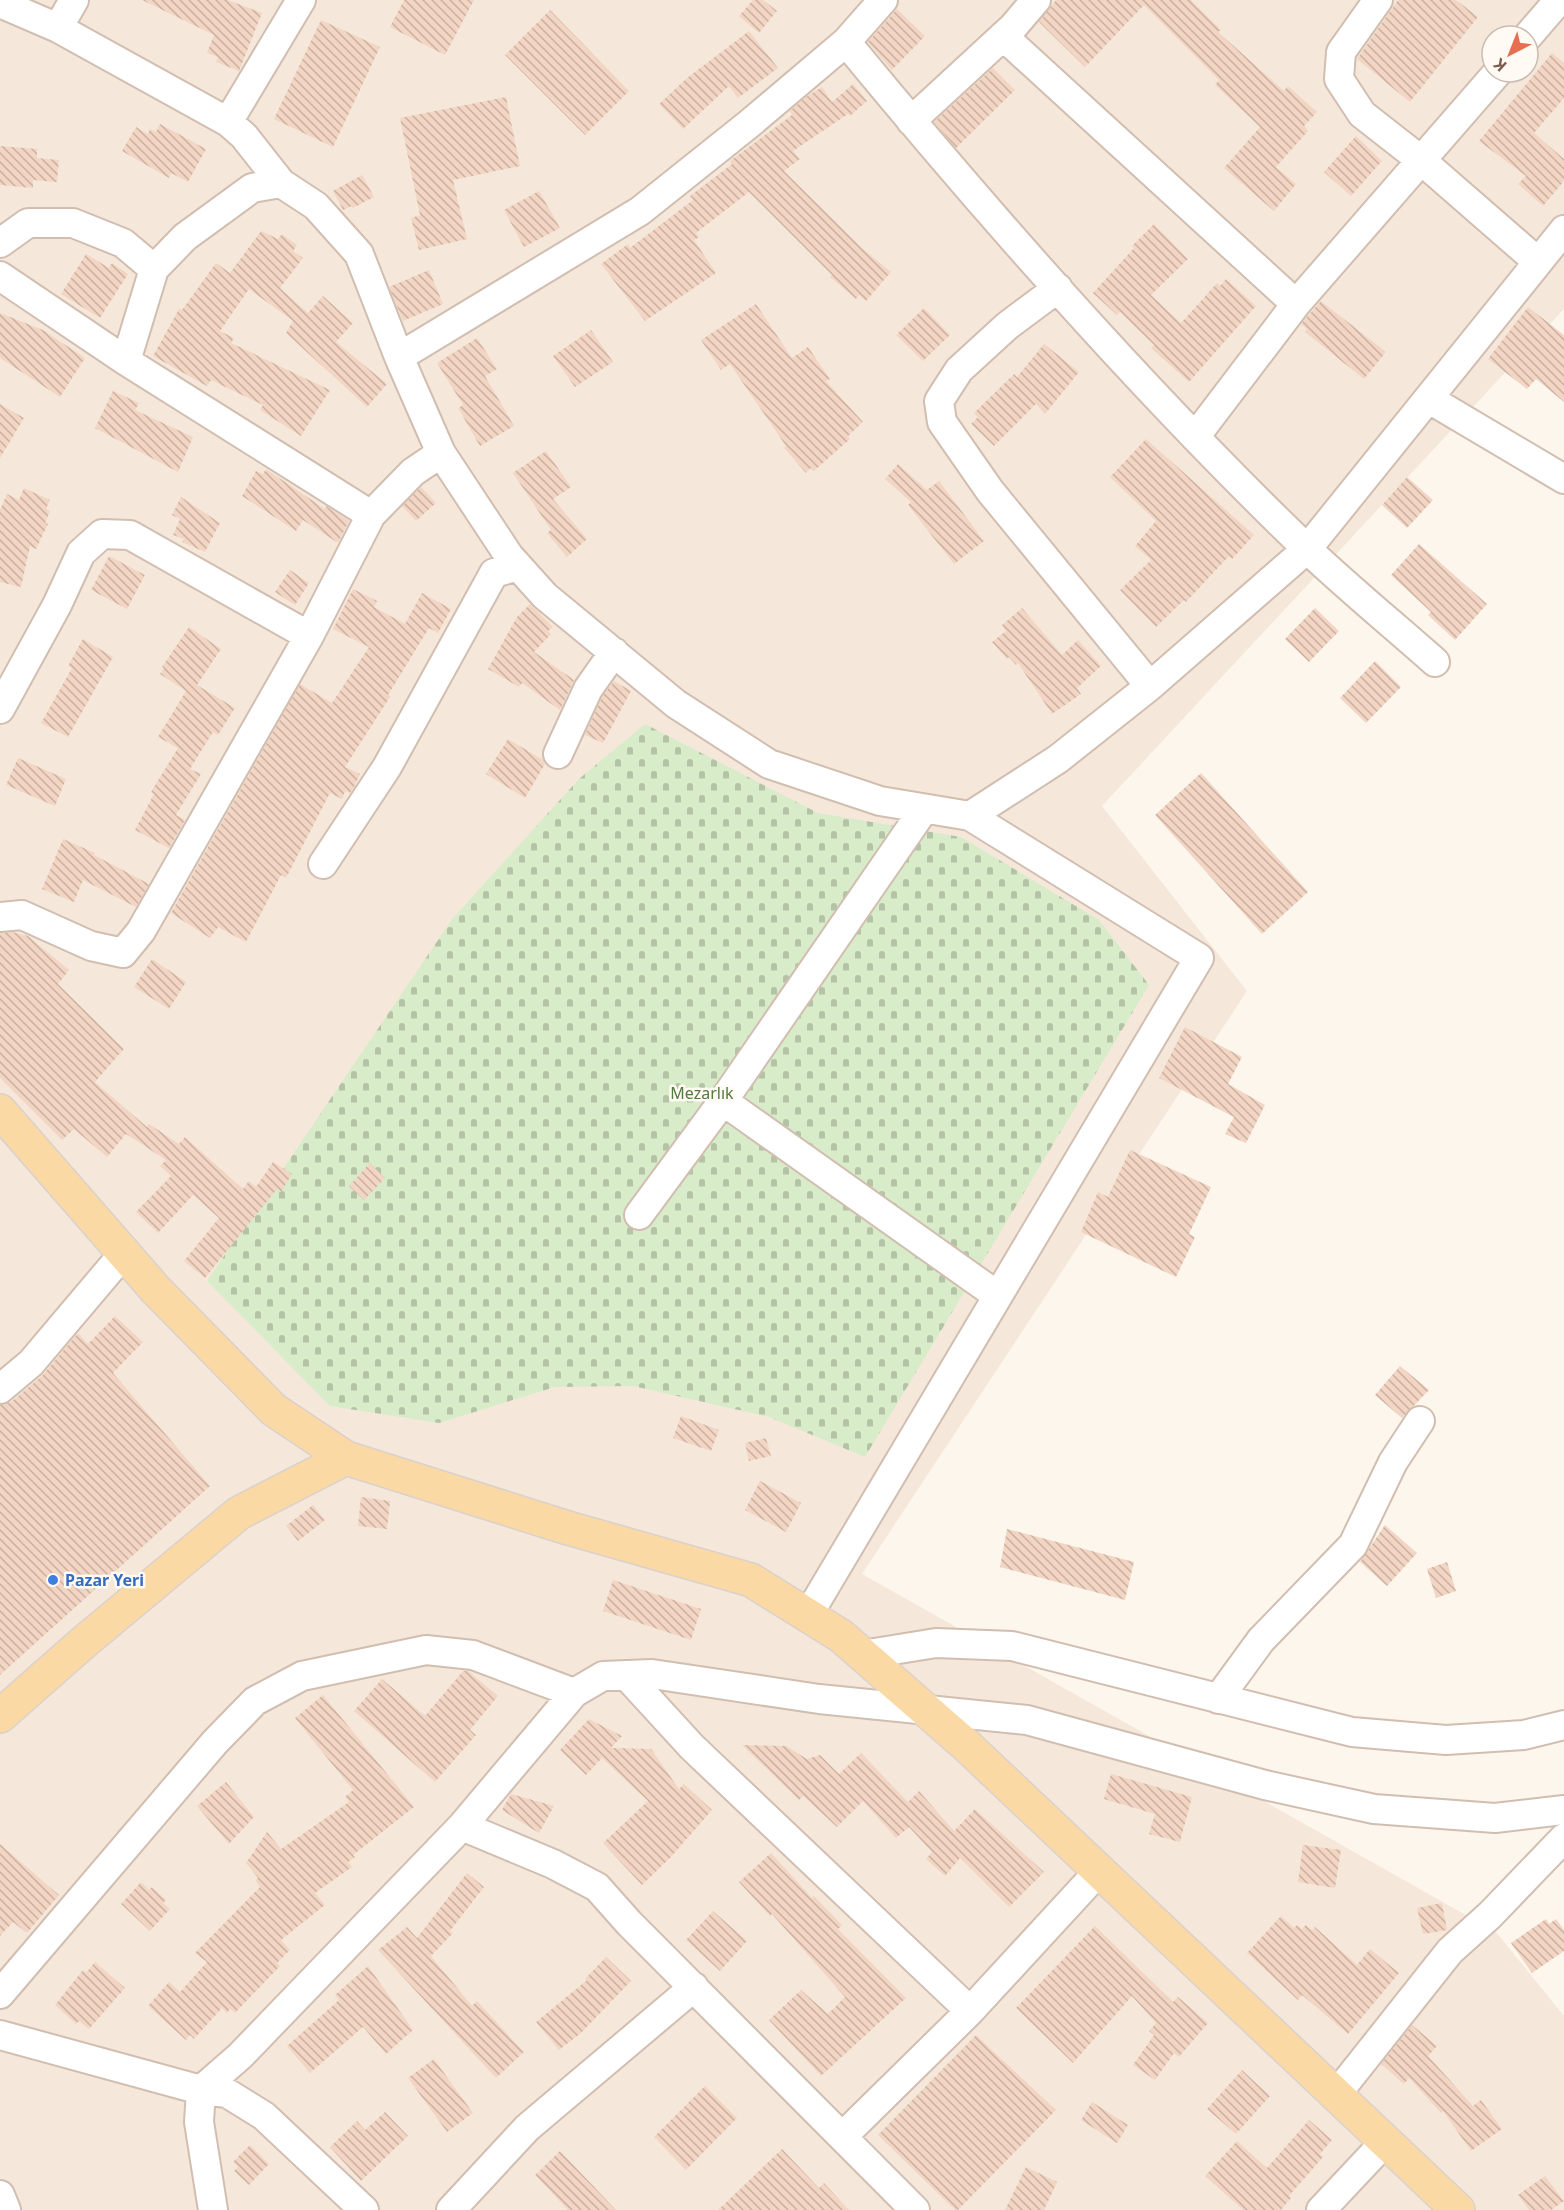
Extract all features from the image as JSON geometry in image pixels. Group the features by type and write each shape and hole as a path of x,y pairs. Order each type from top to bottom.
{"main road":[{"path":"0,1111 156,1290 274,1410 346,1458 568,1528 751,1580 841,1636 927,1711 1099,1871 1384,2143 1458,2210"},
{"path":"0,1716 239,1513 346,1458"}],"street":[{"path":"58,28 74,0"},
{"path":"228,122 301,0"},
{"path":"399,357 640,211 750,124 846,42 883,0"},
{"path":"911,121 1003,36 1036,0"},
{"path":"1378,0 1341,51 1339,79 1362,114 1422,161 1538,262"},
{"path":"1538,24 1559,0"},
{"path":"0,3 58,28 228,122 244,136 281,183 316,206 359,254 399,357 441,453 518,566 545,596 676,704 769,764 880,801 970,816 1198,958 808,1615"},
{"path":"1003,36 1296,304"},
{"path":"846,42 911,121 1058,288 1195,437 1307,549 1435,662"},
{"path":"1195,437 1296,304 1487,84"},
{"path":"126,362 154,269 184,237 252,188 281,183"},
{"path":"0,243 28,223 74,224 123,243 154,269"},
{"path":"970,816 1058,759 1150,686 1307,549 1564,230"},
{"path":"0,276 126,362 371,514"},
{"path":"1058,288 1007,326 959,370 939,401 942,422 990,491 1150,686"},
{"path":"1429,399 1564,479"},
{"path":"0,917 22,915 91,946 123,953 141,931 309,636 371,514 413,472 441,453"},
{"path":"0,709 57,605 81,553 102,534 130,535 309,636"},
{"path":"323,864 387,767 494,573 518,566"},
{"path":"558,754 588,689 614,652"},
{"path":"639,1215 723,1101 924,808"},
{"path":"723,1101 998,1296"},
{"path":"0,1389 31,1364 124,1253"},
{"path":"1218,1699 1261,1640 1353,1545 1394,1462 1420,1421"},
{"path":"862,1655 936,1643 1012,1646 1352,1732 1446,1740 1524,1735 1564,1725"},
{"path":"0,1994 215,1742 255,1701 302,1676 426,1650 473,1654 574,1693"},
{"path":"213,2210 199,2122 201,2090 240,2056 462,1826 574,1693 603,1676 652,1674 819,1699 1027,1720 1264,1785 1374,1809 1495,1818 1564,1810"},
{"path":"626,1676 692,1747 970,2011"},
{"path":"462,1826 553,1864 597,1887 915,2210"},
{"path":"1335,2096 1450,1951 1490,1915 1564,1838"},
{"path":"843,2136 970,2011 1099,1871"},
{"path":"451,2210 527,2128 694,1987"},
{"path":"0,2035 201,2090 227,2093 264,2116 364,2210"},
{"path":"1321,2210 1384,2143"},
{"path":"0,2195 6,2210"}],"shaded area":[{"path":"0,0 1564,0 1564,309 1102,806 1247,991 862,1574 1496,1932 1564,2016 1564,2210 0,2210"}],"green space":[{"name":"Mezarlık","path":"645,724 818,813 961,837 1099,920 1149,985 865,1457 769,1417 633,1386 555,1387 439,1423 330,1406 207,1281 453,918 579,779"}],"building":[{"path":"142,0 228,0 262,13 239,71 216,62 218,57 207,53 214,35"},
{"path":"404,0 474,0 445,55 390,27"},
{"path":"753,0 763,0 777,11 759,33 739,16"},
{"path":"1056,0 1191,0 1221,30 1218,32 1284,91 1288,86 1317,112 1304,126 1308,131 1276,167 1296,184 1274,211 1224,168 1260,127 1215,85 1219,80 1144,5 1085,67 1039,22"},
{"path":"1398,0 1456,0 1478,17 1410,102 1357,59"},
{"path":"897,9 925,36 892,70 868,42"},
{"path":"550,10 629,91 585,135 505,55"},
{"path":"321,20 380,47 333,147 274,119"},
{"path":"749,31 778,68 738,98 729,86 683,129 659,104 687,78"},
{"path":"1552,53 1564,63 1564,98 1534,133 1564,159 1564,181 1543,206 1518,184 1526,176 1479,141 1526,84 1540,84 1540,67"},
{"path":"993,68 1015,90 956,148 934,122"},
{"path":"853,84 867,101 850,116 848,114 793,151 800,159 784,171 862,248 891,272 866,301 859,295 856,299 830,277 832,275 749,192 696,233 699,237 694,240 716,273 645,321 601,264 628,244 630,248 693,200 690,196 732,164 730,161 792,115 790,111 806,97 822,87 832,102"},
{"path":"506,97 520,166 453,180 467,239 419,250 411,218 420,215 400,118"},
{"path":"160,124 206,149 188,182 171,173 169,178 122,151 136,127 148,134 150,129 156,132"},
{"path":"1356,136 1382,161 1351,196 1324,172"},
{"path":"0,146 37,149 37,158 59,160 57,182 33,180 33,188 0,185"},
{"path":"362,175 374,197 353,208 352,206 343,210 333,191"},
{"path":"539,191 560,228 524,247 504,210"},
{"path":"1154,224 1188,259 1151,295 1181,323 1217,283 1220,286 1226,279 1256,306 1189,382 1151,348 1154,345 1120,312 1117,315 1093,293 1134,248 1132,246"},
{"path":"261,231 278,239 282,234 297,245 293,251 303,258 280,288 308,313 323,296 353,323 336,342 387,384 367,407 286,333 293,321 249,289 220,331 234,338 231,343 330,390 301,436 260,410 263,405 211,380 207,386 153,356 179,309 182,310 216,263 230,273"},
{"path":"86,254 109,268 112,263 128,274 100,318 61,294"},
{"path":"429,270 443,304 403,321 389,287"},
{"path":"1321,301 1386,352 1364,379 1305,332 1307,329 1301,324"},
{"path":"756,304 792,358 808,347 830,379 826,381 863,422 848,436 850,439 814,471 811,468 806,473 784,448 786,446 730,364 721,370 701,340"},
{"path":"1528,307 1564,335 1564,402 1536,379 1527,389 1488,359"},
{"path":"924,308 950,335 923,361 896,335"},
{"path":"0,313 43,330 85,358 60,397 0,358"},
{"path":"591,330 613,362 575,387 553,356"},
{"path":"477,338 497,369 485,376 514,426 480,446 458,408 463,405 437,363"},
{"path":"1044,344 1079,372 1045,414 1036,404 994,446 971,424 978,417 974,413 1014,374 1017,377"},
{"path":"113,391 139,403 135,410 193,437 178,472 95,428"},
{"path":"0,404 24,418 0,458"},
{"path":"1146,439 1254,535 1232,559 1229,556 1186,602 1184,600 1156,627 1120,590 1151,560 1135,546 1156,521 1110,477"},
{"path":"546,451 571,487 553,499 587,539 567,557 547,533 551,530 513,473"},
{"path":"898,464 927,490 939,481 984,541 954,564 908,505 911,502 885,479"},
{"path":"266,469 325,509 326,506 349,521 338,543 303,520 296,531 242,496 256,471 263,474"},
{"path":"1407,477 1433,500 1407,528 1382,505"},
{"path":"421,487 436,503 416,521 402,506"},
{"path":"24,488 50,500 46,509 50,511 45,523 48,524 36,549 30,546 21,587 0,582 0,510 7,494 19,500"},
{"path":"181,497 220,523 205,552 182,542 184,539 173,535 180,519 172,515"},
{"path":"1419,544 1487,604 1455,640 1428,615 1431,612 1391,575"},
{"path":"109,556 145,575 127,609 91,590"},
{"path":"290,570 309,583 295,605 275,592"},
{"path":"353,589 377,601 374,607 405,624 422,593 451,609 438,633 429,628 388,695 390,697 345,767 360,774 354,787 350,793 345,791 342,799 330,793 286,878 281,875 246,942 218,927 210,938 171,913 300,684 332,703 369,647 333,629"},
{"path":"530,604 553,627 548,631 551,634 534,652 574,680 560,710 522,683 519,687 488,669 517,617"},
{"path":"1022,608 1062,655 1078,640 1101,666 1077,688 1081,694 1052,714 1018,663 1016,665 1009,657 1007,659 992,642 1006,631 1002,625"},
{"path":"1315,608 1339,631 1309,662 1285,639"},
{"path":"189,627 221,649 197,685 235,708 218,735 213,732 190,769 201,774 176,815 185,820 169,848 135,830 154,794 151,792 178,748 158,737 186,691 160,674 164,668 162,667"},
{"path":"83,639 113,657 68,737 41,723 72,668 68,666"},
{"path":"1375,661 1401,687 1366,723 1340,698"},
{"path":"614,681 631,691 603,743 585,735 602,697"},
{"path":"508,739 543,760 545,764 525,798 486,774"},
{"path":"18,758 66,779 55,806 6,785"},
{"path":"1201,773 1308,892 1262,934 1155,815"},
{"path":"63,839 95,853 94,855 149,884 136,907 83,880 74,902 42,889"},
{"path":"12,932 28,936 69,970 58,984 124,1049 95,1082 147,1127 149,1124 179,1144 185,1137 243,1189 249,1181 256,1187 273,1162 292,1174 281,1192 277,1189 205,1278 184,1261 219,1218 193,1195 158,1233 136,1212 171,1176 160,1166 166,1160 126,1134 107,1157 74,1129 62,1140 0,1078 0,933"},
{"path":"152,959 186,982 169,1009 134,987"},
{"path":"1185,1027 1242,1057 1228,1084 1265,1105 1246,1143 1225,1134 1234,1117 1159,1078"},
{"path":"1130,1150 1211,1187 1189,1234 1195,1237 1176,1277 1081,1232 1098,1192 1108,1197"},
{"path":"370,1163 385,1178 364,1200 349,1186"},
{"name":"Pazar Yeri","path":"115,1316 143,1342 113,1373 210,1486 0,1675 0,1405 11,1402 42,1376 78,1333 88,1344"},
{"path":"1400,1366 1429,1390 1402,1418 1375,1395"},
{"path":"681,1416 719,1430 711,1451 673,1438"},
{"path":"766,1438 771,1456 749,1461 745,1443"},
{"path":"760,1481 801,1503 786,1532 745,1510"},
{"path":"361,1497 390,1501 387,1529 358,1526"},
{"path":"313,1505 325,1520 298,1541 286,1526"},
{"path":"1385,1525 1417,1553 1387,1586 1360,1562"},
{"path":"1007,1529 1134,1562 1125,1600 1000,1567"},
{"path":"1447,1562 1456,1591 1436,1598 1427,1569"},
{"path":"613,1580 701,1609 691,1640 603,1611"},
{"path":"463,1671 468,1671 498,1696 470,1730 476,1735 435,1782 354,1711 382,1679 425,1716"},
{"path":"323,1695 414,1807 353,1855 355,1857 348,1862 352,1867 315,1893 325,1905 281,1940 290,1950 277,1963 280,1966 235,2013 230,2009 227,2013 222,2008 194,2039 190,2035 186,2040 148,2006 169,1982 180,1992 207,1962 195,1953 260,1887 255,1880 258,1878 246,1863 267,1832 281,1849 349,1802 345,1797 353,1790 295,1718"},
{"path":"589,1719 622,1736 611,1748 651,1749 679,1789 684,1784 712,1810 671,1857 642,1885 603,1843 648,1801 602,1758 586,1775 560,1750"},
{"path":"742,1745 786,1746 807,1759 820,1755 839,1774 861,1753 908,1802 919,1791 954,1831 975,1809 1044,1872 1009,1907 960,1858 945,1876 926,1859 932,1852 909,1827 896,1838 863,1801 837,1827 803,1796 799,1800"},
{"path":"1111,1774 1192,1797 1180,1842 1149,1834 1155,1814 1104,1799"},
{"path":"226,1782 254,1817 229,1844 197,1806"},
{"path":"511,1794 554,1806 539,1833 502,1810"},
{"path":"0,1844 59,1895 27,1933 13,1922 0,1936"},
{"path":"1303,1845 1341,1850 1335,1888 1298,1882"},
{"path":"771,1853 812,1898 814,1896 842,1925 838,1929 906,1998 821,2076 769,2020 801,1990 828,2014 845,1997 772,1914 770,1916 739,1882"},
{"path":"467,1873 484,1887 450,1931 453,1933 431,1956 472,2006 477,2001 524,2052 496,2078 378,1950 407,1927 417,1938"},
{"path":"141,1882 149,1890 152,1887 166,1900 163,1903 170,1909 150,1931 121,1904"},
{"path":"1442,1903 1447,1930 1423,1934 1417,1908"},
{"path":"713,1911 747,1941 720,1971 686,1940"},
{"path":"1281,1916 1294,1928 1297,1925 1302,1929 1306,1925 1312,1930 1315,1927 1357,1965 1370,1949 1399,1973 1348,2034 1302,1995 1298,2000 1247,1953"},
{"path":"1546,1919 1549,1924 1556,1919 1564,1930 1564,1951 1532,1973 1511,1943"},
{"path":"1095,1926 1173,2002 1178,1997 1208,2023 1179,2057 1174,2053 1155,2080 1133,2065 1154,2035 1149,2031 1156,2023 1132,1996 1073,2063 1016,2008"},
{"path":"606,1957 631,1981 581,2033 559,2050 536,2022 587,1980 585,1979"},
{"path":"95,1962 125,1988 89,2029 79,2021 76,2024 55,2005 83,1970 86,1973"},
{"path":"368,1966 413,2030 386,2054 363,2027 310,2073 287,2046 339,2000 335,1995"},
{"path":"1412,2025 1437,2046 1428,2056 1473,2106 1481,2100 1502,2129 1471,2151 1443,2111 1441,2113 1409,2078 1404,2084 1381,2064"},
{"path":"976,2035 1056,2110 958,2210 955,2210 878,2135"},
{"path":"434,2059 473,2113 447,2132 408,2078"},
{"path":"1242,2070 1270,2096 1236,2134 1207,2109"},
{"path":"705,2086 737,2118 686,2170 654,2137"},
{"path":"1092,2102 1128,2125 1117,2143 1081,2120"},
{"path":"385,2112 408,2136 361,2181 330,2147 357,2121 365,2130"},
{"path":"1309,2120 1332,2140 1320,2154 1323,2157 1289,2196 1291,2198 1281,2210 1243,2210 1205,2176 1237,2141 1267,2168"},
{"path":"250,2145 269,2164 249,2185 234,2171 238,2167 233,2162"},
{"path":"782,2149 819,2188 824,2183 849,2210 718,2210"},
{"path":"560,2151 616,2210 568,2210 535,2175"},
{"path":"1026,2167 1057,2182 1044,2210 1005,2210"},
{"path":"1545,2176 1564,2201 1551,2210 1529,2210 1518,2195"}],"place":[{"name":"Pazar Yeri","path":"53,1580"}]}
